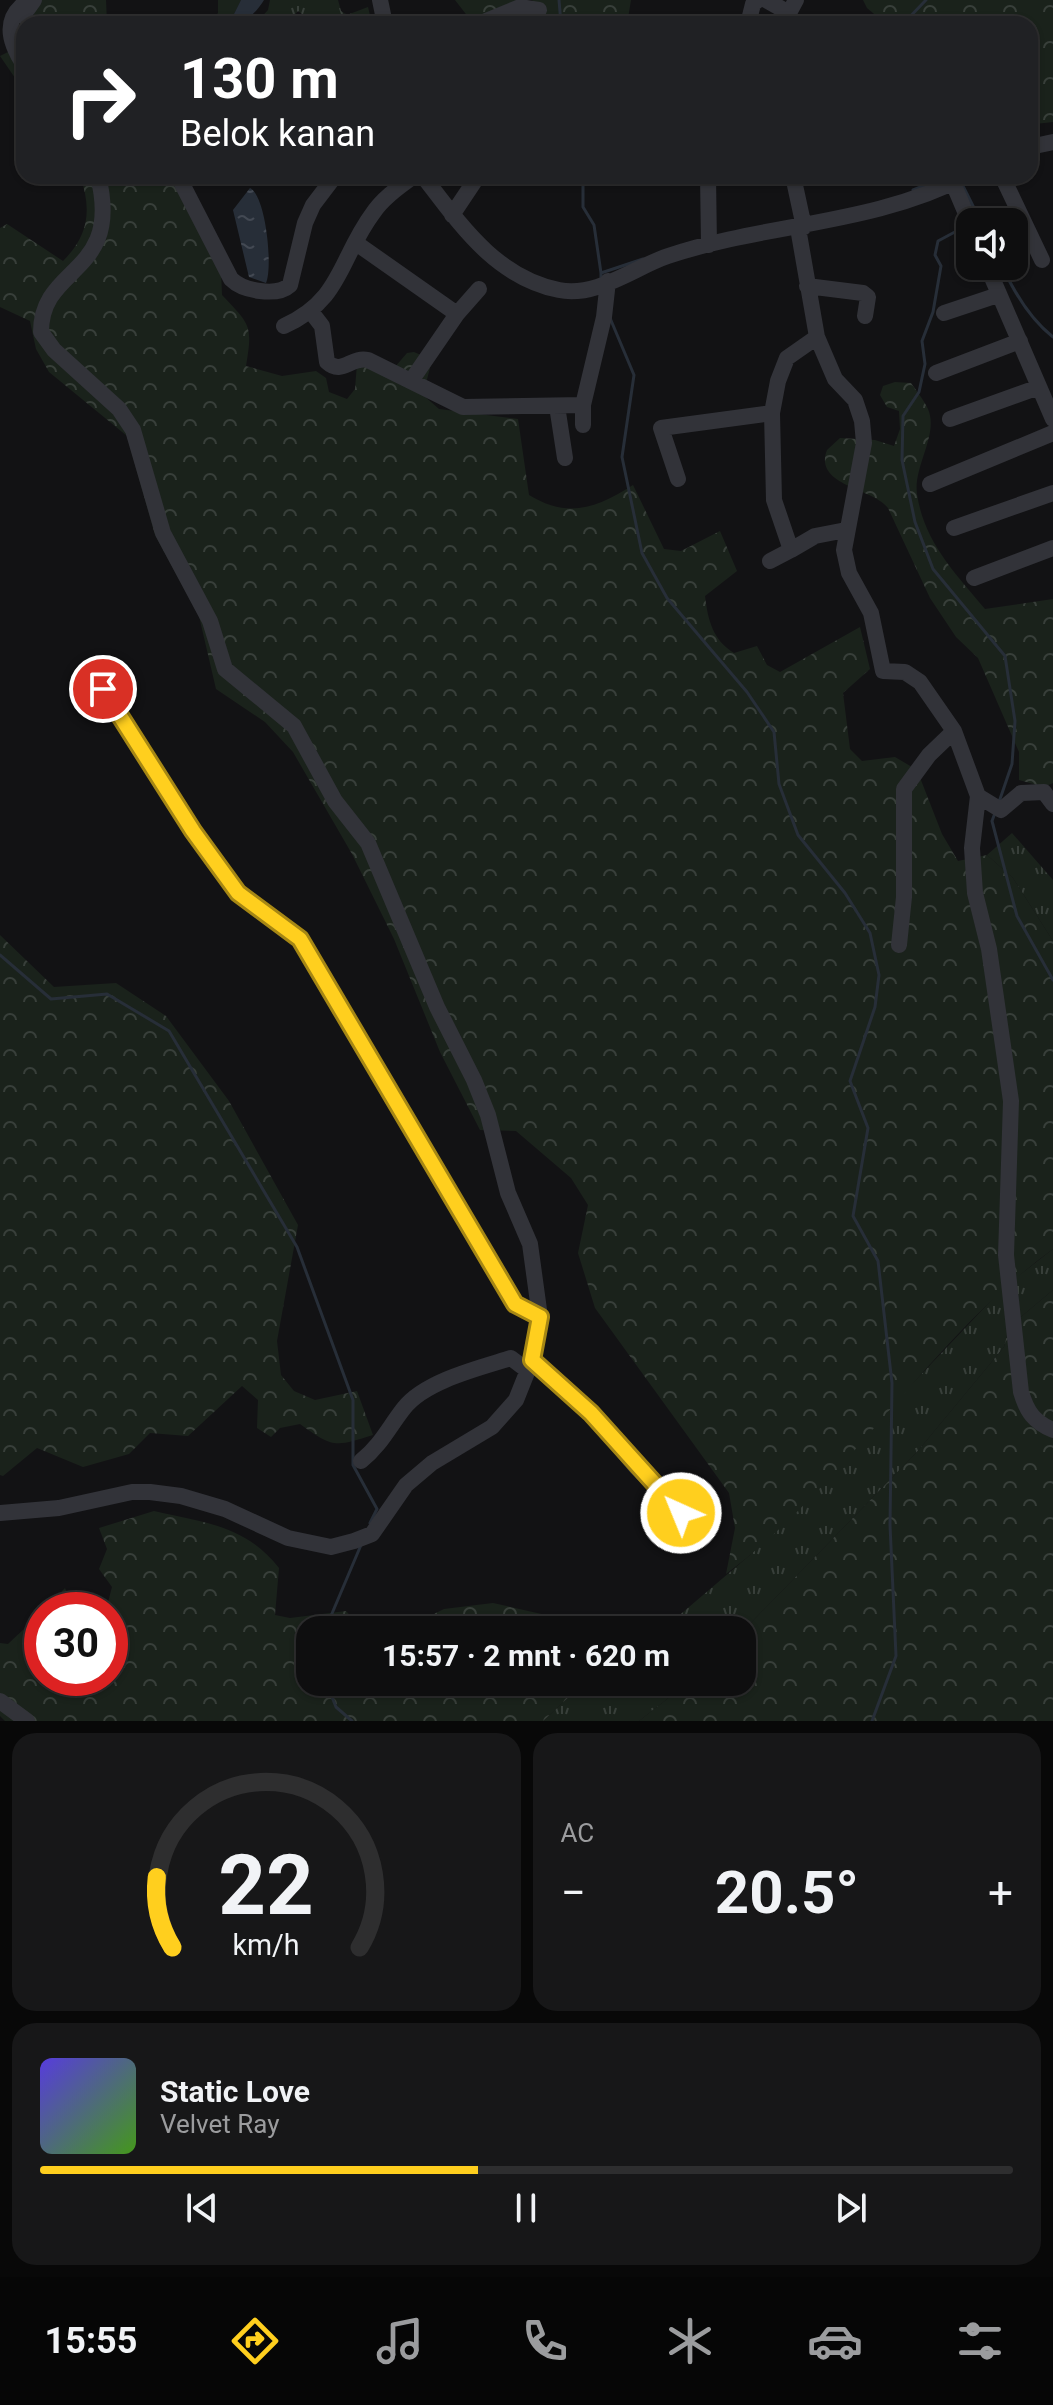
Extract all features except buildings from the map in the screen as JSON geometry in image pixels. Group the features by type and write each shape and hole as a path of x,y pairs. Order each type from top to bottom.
{"street":[{"path":"4,41 13,14 32,0"},
{"path":"766,0 790,9"},
{"path":"498,16 520,7 539,10"},
{"path":"0,1513 59,1508 132,1492 150,1492 181,1496 225,1509 288,1538 331,1547 354,1541 372,1534 406,1485 432,1463 492,1427 516,1400 530,1366 540,1317 530,1244 508,1193 488,1115 437,1007 368,843 335,801 294,726 225,669 210,621 163,533 133,430 119,409 54,350 41,332 44,304 84,261 103,232 100,184"},
{"path":"182,184 231,279 243,287 275,291 290,285 305,223 313,205 329,184"},
{"path":"284,326 312,313 322,303 374,211 405,184"},
{"path":"429,184 479,248 511,269 563,291 603,283 709,240 802,225 914,198 948,184"},
{"path":"452,215 473,184"},
{"path":"708,184 709,240"},
{"path":"794,184 802,225 807,286 817,337 835,379 855,400 862,421 864,443 846,530 845,562 871,613 883,671 905,672 920,682 954,731 990,804"},
{"path":"961,184 966,208"},
{"path":"1006,184 1042,260"},
{"path":"356,243 457,314"},
{"path":"992,280 1053,419"},
{"path":"583,425 583,405 605,310 603,283"},
{"path":"807,286 863,293 868,297 865,316"},
{"path":"411,381 457,314 470,304 479,289"},
{"path":"944,313 998,295"},
{"path":"312,313 322,326 329,364 340,368 361,359 463,407 583,405"},
{"path":"791,550 774,500 772,413 778,381 787,358 817,337"},
{"path":"936,373 1020,341"},
{"path":"950,419 1039,387"},
{"path":"557,406 565,458"},
{"path":"678,479 661,428 772,413"},
{"path":"930,484 1053,433"},
{"path":"954,528 1053,493"},
{"path":"770,561 815,536 846,530"},
{"path":"974,578 1053,548"},
{"path":"103,689 193,831 238,893 300,939 515,1304 540,1317"},
{"path":"899,945 904,897 904,789 929,755 954,731"},
{"path":"1053,804 1044,792 1021,793 990,804 979,815 972,848 975,893 989,949 1011,1101 1006,1255 1021,1392 1026,1410 1038,1423 1053,1430"},
{"path":"361,1461 382,1444 406,1405 448,1378 510,1358 530,1366 591,1413 681,1513"},
{"path":"0,1701 27,1721"}],"green space":[{"path":"29,0 106,0 107,16 33,16"},
{"path":"218,0 241,0 233,16 216,16"},
{"path":"270,0 338,0 341,11 347,15 368,7 370,16 305,16 298,11 294,16 262,16 268,10"},
{"path":"455,0 526,0 530,3 533,0 631,0 628,16 467,16"},
{"path":"863,0 1053,0 1053,122 1038,124 1038,16 876,16"},
{"path":"16,48 16,79 0,56"},
{"path":"83,184 176,184 221,271 222,295 247,326 246,366 282,376 316,371 326,378 329,392 347,399 355,389 357,364 395,367 407,353 414,352 432,360 423,395 439,409 518,419 529,495 557,507 582,508 607,500 633,485 664,549 681,551 720,531 737,571 705,596 713,629 721,642 734,653 757,646 767,665 780,672 860,627 870,669 843,693 850,749 862,761 895,757 917,770 942,834 958,861 987,855 1013,878 1053,941 1053,1249 1008,1285 966,1325 811,1497 726,1574 735,1528 729,1493 595,1308 578,1253 588,1205 571,1178 516,1131 480,1130 440,1052 394,939 352,854 293,752 265,722 216,689 199,616 155,535 127,436 49,372 36,349 30,321 0,307 0,228 7,224 63,261 78,241 86,221"},
{"path":"895,382 911,383 931,419 917,494 926,527 942,556 985,609 1053,599 1053,783 1044,787 1019,780 1019,752 978,658 956,637 930,598 888,508 836,479 825,462 827,450 840,438 875,440 894,446 900,429 899,411 887,407 880,395 883,386"},
{"path":"1012,833 1053,880 1053,941 1013,878 987,855"},
{"path":"0,935 54,987 116,983 166,1016 229,1101 298,1225 277,1341 281,1375 294,1391 315,1400 357,1391 373,1435 335,1443 320,1438 300,1424 280,1428 271,1437 257,1428 258,1400 242,1386 188,1436 150,1433 129,1454 83,1467 37,1448 3,1476 0,1475"},
{"path":"1053,1249 1053,1290 1009,1327 1004,1347 917,1452 756,1618 678,1616 750,1555 1003,1288"},
{"path":"1053,1290 1053,1721 639,1721 671,1696 756,1696 756,1618 917,1452 1004,1347 1009,1327"},
{"path":"154,1511 223,1528 238,1534 266,1554 279,1568 275,1615 296,1617 296,1696 570,1696 543,1721 5,1721 0,1716 0,1643 8,1644 24,1629 24,1696 128,1696 128,1592 111,1592 112,1587 99,1569 107,1549 99,1528"},
{"path":"493,1603 551,1616 430,1616 444,1609"},
{"path":"346,1611 351,1616 306,1616"},
{"path":"570,1696 671,1696 639,1721 543,1721"}],"water":[{"path":"241,0 264,0 251,16 233,16"},
{"path":"250,188 260,204 267,232 269,263 266,283 249,277 233,210"}],"waterway":[{"path":"559,0 560,16"},
{"path":"911,16 926,0"},
{"path":"583,184 583,207 594,225 601,273"},
{"path":"913,190 928,184"},
{"path":"963,186 974,208"},
{"path":"956,231 938,241 935,255 941,266 933,312 922,341 925,364 919,392 903,416 902,460 915,522 933,569 1005,656 1015,721 1012,764 999,802"},
{"path":"601,281 601,273 643,259"},
{"path":"1009,280 1023,304 1053,337"},
{"path":"610,318 634,375 622,457 642,553 667,598 747,692 774,732 779,784 798,835 845,893 870,933 879,975 875,1007 850,1081 868,1128 853,1216 878,1261 892,1383 890,1525 896,1656 872,1721"},
{"path":"995,813 992,821 1017,916 1053,980"},
{"path":"0,955 51,999 107,994 169,1031 297,1247 353,1400 353,1465 377,1509 370,1523"},
{"path":"331,1616 361,1545"},
{"path":"332,1696 336,1707 352,1721"}],"route":[{"path":"103,689 193,831 238,893 300,939 515,1304 540,1317 532,1360 591,1413 637,1468 681,1513"}]}
